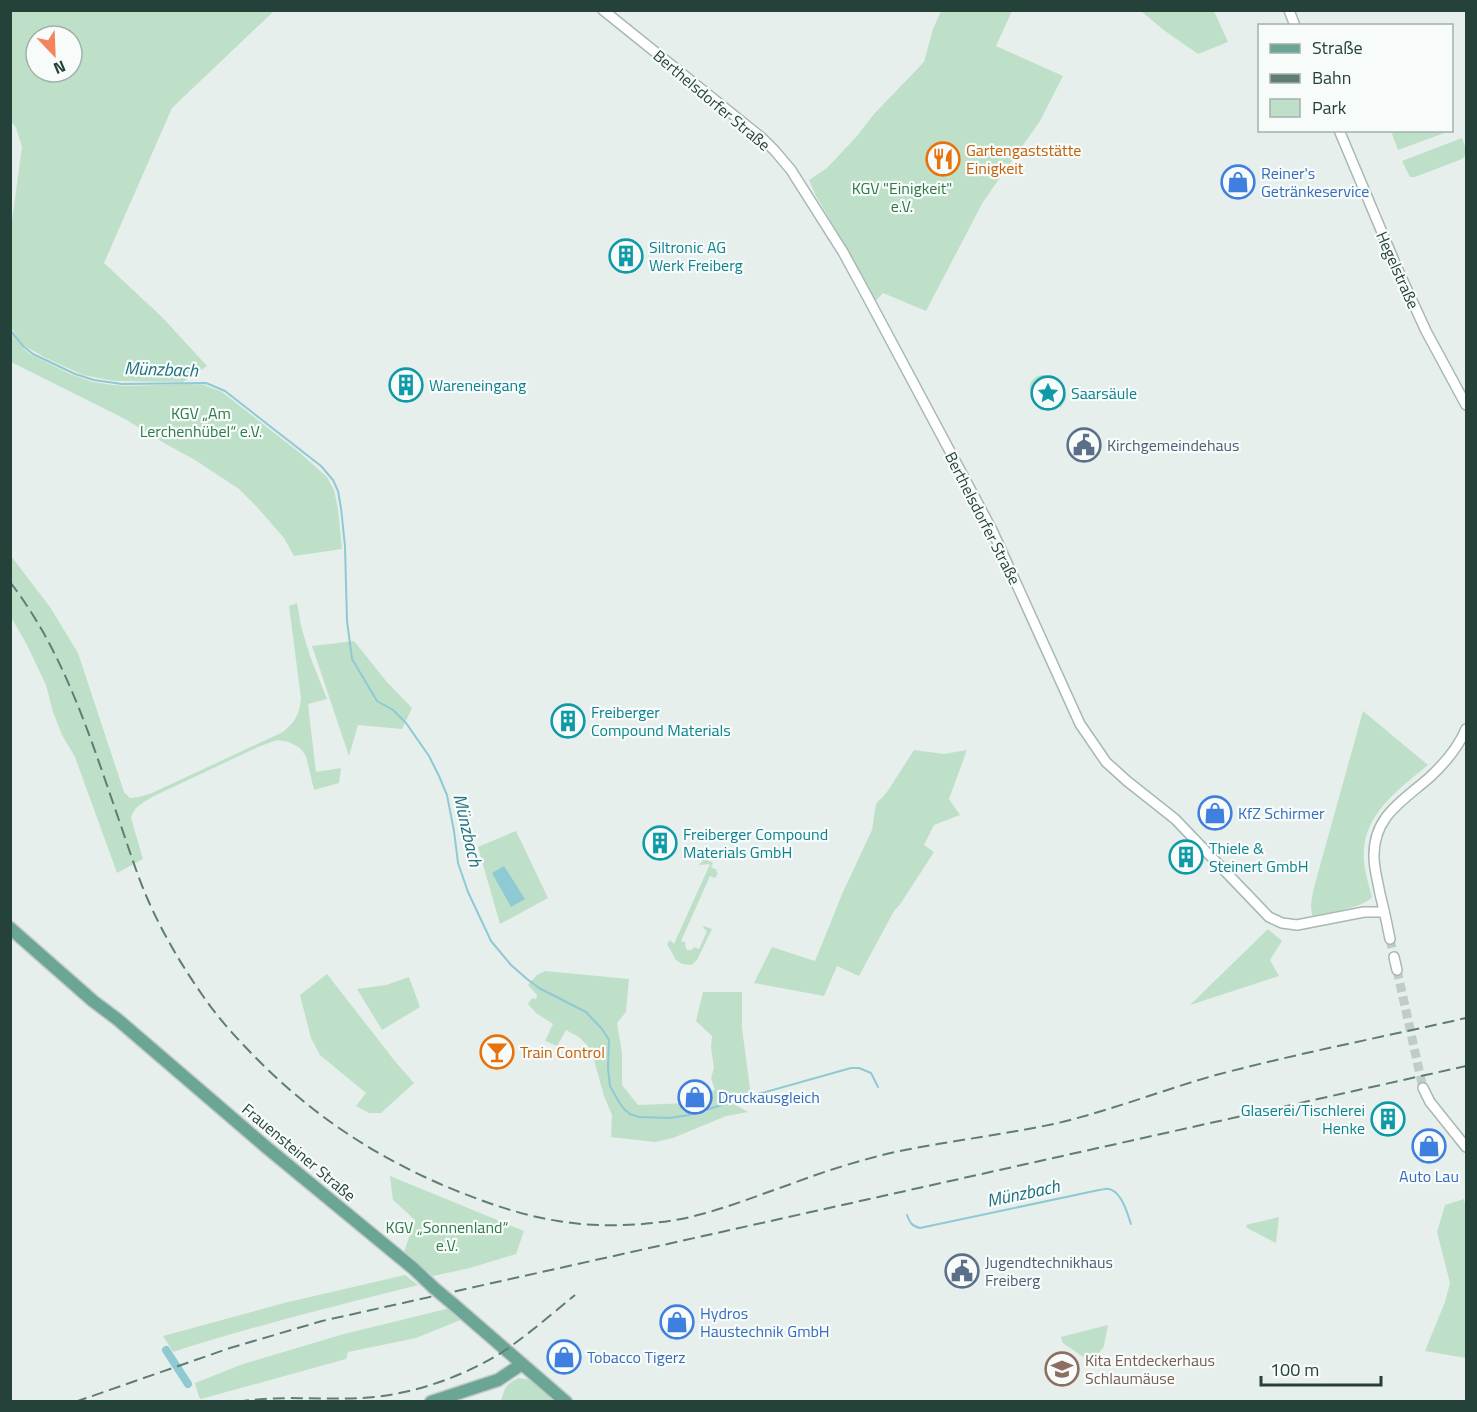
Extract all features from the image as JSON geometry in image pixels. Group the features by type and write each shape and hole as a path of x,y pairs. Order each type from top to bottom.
{"main road":[{"name":"Frauensteiner Straße","path":"10,928 93,1001 414,1269 566,1401"},
{"path":"431,1401 498,1380 522,1364"}],"street":[{"name":"Berthelsdorfer Straße","path":"603,10 762,138 791,170 854,271 987,520 1080,724 1106,762 1175,819 1269,917 1282,923 1297,925 1364,912 1384,912"},
{"name":"Hegelstraße","path":"1340,132 1426,331 1467,405"},
{"path":"1390,939 1374,858 1375,844 1383,821 1400,801 1429,778 1451,756 1467,729"},
{"path":"1394,957 1397,970"},
{"path":"1423,1088 1430,1102 1467,1147"}],"green space":[{"path":"1143,10 1214,11 1228,42 1198,54 1165,31 1142,12"},
{"path":"10,11 274,11 172,108 104,263 163,318 207,366 183,382 114,381 83,375 23,345 11,328 10,235 22,147 16,128 11,121"},
{"name":"KGV \"Einigkeit\" e.V.","path":"941,11 1012,11 996,46 1063,76 1040,121 983,202 926,311 883,293 872,305 852,258 809,180 827,168 924,62 933,29"},
{"path":"1392,132 1447,132 1398,150"},
{"path":"1462,138 1466,155 1462,159 1410,177 1402,161"},
{"name":"KGV „Am Lerchenhübel“ e.V.","path":"10,332 30,354 70,374 93,382 127,386 204,385 222,392 327,477 334,490 338,509 342,549 294,556 284,538 239,489 125,419 11,362"},
{"path":"1041,375 1046,376 1065,393 1066,399 1061,407 1052,410 1030,391 1031,382"},
{"path":"11,556 50,607 78,653 124,792 130,798 152,793 283,732 291,724 298,713 301,698 289,606 297,603 310,656 327,699 308,704 316,772 341,768 339,783 314,790 306,756 300,748 289,742 277,740 258,747 154,796 137,807 131,818 143,859 117,873 75,757 62,735 53,712 46,685 11,617"},
{"path":"354,641 386,681 412,708 402,729 358,725 349,756 312,646"},
{"path":"1363,711 1428,765 1383,806 1368,831 1364,845 1364,861 1372,897 1353,907 1312,916 1313,891"},
{"path":"914,750 944,754 967,750 949,799 960,815 934,825 924,845 934,852 894,911 859,976 837,966 824,996 754,983 772,947 815,961 843,892 872,830 876,804 887,792"},
{"path":"516,831 548,898 500,924 478,847"},
{"path":"705,858 713,863 711,867 718,873 715,878 710,876 681,941 686,943 687,950 692,950 694,947 699,949 707,931 703,928 704,926 712,929 697,960 691,965 682,964 676,960 667,944 670,940 674,944 710,864 699,865"},
{"path":"1268,929 1282,941 1270,960 1279,976 1190,1005"},
{"path":"545,971 629,979 626,1012 617,1023 622,1053 622,1085 638,1105 689,1103 715,1090 711,1078 714,1068 712,1036 696,1021 703,992 742,992 742,1028 751,1096 733,1099 719,1092 748,1112 726,1116 673,1138 655,1142 611,1137 612,1115 588,1046 579,1037 566,1030 557,1046 545,1041 553,1024 536,1013 528,1004 532,998 536,999 537,995 528,985 537,975"},
{"path":"327,974 414,1083 381,1113 369,1113 356,1106 366,1093 320,1055 311,1038 300,995"},
{"path":"409,977 420,1007 382,1030 357,989 386,985"},
{"name":"KGV „Sonnenland“ e.V.","path":"390,1176 524,1231 516,1254 433,1276 404,1252 415,1220 393,1200"},
{"path":"1464,1199 1466,1208 1466,1358 1425,1351 1445,1302 1450,1283 1437,1232 1445,1205"},
{"path":"1279,1217 1276,1243 1247,1228 1246,1225"},
{"path":"405,1275 418,1285 264,1325 173,1352 163,1336 284,1303"},
{"path":"450,1308 463,1319 416,1338 348,1352 346,1359 201,1399 199,1397 195,1383 243,1364 344,1334"},
{"path":"1108,1325 1104,1346 1092,1363 1063,1343 1061,1337"},
{"path":"519,1378 531,1380 555,1401 501,1401 506,1387"}],"water":[{"path":"504,866 525,899 511,907 492,873"}],"waterway":[{"name":"Münzbach","path":"10,330 33,354 75,374 94,380 122,384 206,383 225,391 321,466 333,480 341,508 345,546 347,621 352,659 377,701 393,710 406,723 429,756 439,776 447,795 458,863 468,892 491,941 511,965 527,979 539,988 586,1012 602,1029 609,1040 610,1086 624,1109 639,1117 670,1118 689,1115 851,1068 859,1068 871,1073 878,1087"},
{"name":"Münzbach","path":"907,1215 912,1224 920,1228 1108,1189 1121,1198 1131,1224"},
{"path":"166,1350 188,1384"}],"tunnel":[{"path":"1390,939 1394,957"},
{"path":"1397,970 1423,1088"}],"railway":[{"path":"10,582 46,638 75,698 137,872 154,913 180,961 216,1014 285,1086 331,1123 407,1168 509,1210 546,1219 590,1225 655,1223 686,1218 876,1157 924,1146 1058,1123 1216,1075 1466,1018"},
{"path":"75,1402 230,1348 322,1321 1466,1066"},
{"path":"237,1402 268,1399 361,1398 398,1393 437,1383 474,1368 507,1349 575,1295"}],"place":[{"name":"Gartengaststätte Einigkeit","path":"943,159"},
{"name":"Reiner's Getränkeservice","path":"1238,182"},
{"name":"Siltronic AG Werk Freiberg","path":"626,256"},
{"name":"Wareneingang","path":"406,385"},
{"name":"Saarsäule","path":"1048,393"},
{"name":"Kirchgemeindehaus","path":"1084,445"},
{"name":"Freiberger Compound Materials","path":"568,721"},
{"name":"KfZ Schirmer","path":"1215,813"},
{"name":"Freiberger Compound Materials GmbH","path":"660,843"},
{"name":"Thiele & Steinert GmbH","path":"1186,857"},
{"name":"Train Control","path":"497,1052"},
{"name":"Druckausgleich","path":"695,1097"},
{"name":"Glaserei/Tischlerei Henke","path":"1388,1119"},
{"name":"Auto Lau","path":"1429,1146"},
{"name":"Jugendtechnikhaus Freiberg","path":"962,1271"},
{"name":"Hydros Haustechnik GmbH","path":"677,1322"},
{"name":"Tobacco Tigerz","path":"564,1357"},
{"name":"Kita Entdeckerhaus Schlaumäuse","path":"1062,1369"}]}
